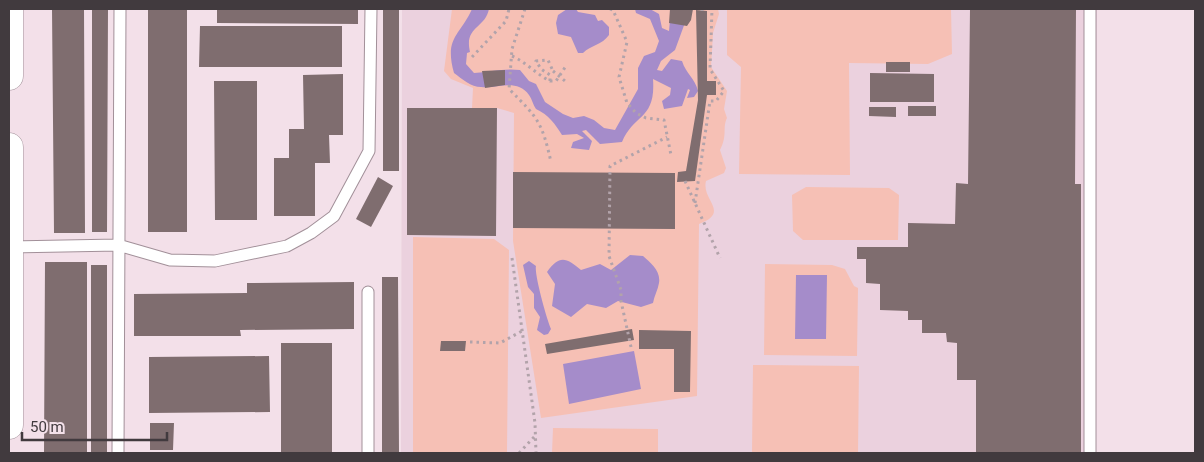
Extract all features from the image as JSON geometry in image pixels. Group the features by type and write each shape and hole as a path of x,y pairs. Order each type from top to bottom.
{"main road":[{"path":"9,9 9,76"},
{"path":"9,147 9,425"}],"lane":[{"path":"118,453 120,9"},
{"path":"10,247 118,245 170,260 215,260 287,246 311,233 334,216 369,151 371,9"},
{"path":"1090,9 1090,453"},
{"path":"368,292 368,453"}],"path":[{"path":"472,57 506,21 509,9"},
{"path":"524,9 512,56 509,89 535,115 543,130 551,162"},
{"path":"610,9 613,10 627,42 619,77 628,103 636,113 646,118 664,120 671,155"},
{"path":"695,203 710,101 716,101 724,91 710,68 712,9"},
{"path":"512,56 524,61 538,74 550,81 556,81 566,66"},
{"path":"550,81 550,75 541,69 536,61 548,60 553,71 565,81"},
{"path":"631,347 621,301 621,290 615,268 609,256 610,166 667,137"},
{"path":"685,182 720,258"},
{"path":"512,258 536,453"},
{"path":"470,342 500,343 522,331"},
{"path":"519,453 535,435"}],"shaded area":[{"path":"402,9 1097,9 1096,453 401,453"},
{"path":"452,9 718,9 719,14 713,33 711,67 727,91 724,109 727,118 724,140 720,150 726,168 724,173 706,181 707,194 714,210 713,215 699,224 697,396 541,418 513,241 514,113 497,108 472,108 473,88 451,79 444,71"},
{"path":"472,9 489,9 487,16 472,32 470,37 470,52 467,53 466,64 474,73 520,70 529,81 536,84 545,102 563,114 573,118 584,116 594,120 604,128 615,130 638,89 638,68 644,56 655,52 659,41 650,19 636,13 635,9 650,9 659,14 662,28 669,31 671,9 690,9 675,50 661,61 657,70 662,71 671,59 682,61 698,91 694,97 687,98 690,90 688,89 682,106 664,109 662,101 670,95 671,88 653,79 653,92 648,109 632,126 622,142 600,144 586,130 582,131 592,141 589,150 571,148 573,142 584,138 577,134 562,135 548,117 536,109 524,90 507,85 477,87 454,73 451,61 452,44"},
{"path":"567,9 576,9 578,12 595,15 598,21 602,20 609,27 609,35 603,41 583,53 578,53 571,37 558,34 556,23 558,15"},
{"path":"727,9 951,9 952,54 928,64 849,63 850,175 739,174 741,67 727,55"},
{"path":"806,187 889,188 899,195 898,240 803,240 793,231 792,195"},
{"path":"413,237 494,239 509,250 507,453 413,453"},
{"path":"630,255 643,256 657,271 659,283 653,303 641,307 618,301 606,308 587,304 571,317 552,306 555,284 547,272 559,260 567,260 581,270 600,264 611,270"},
{"path":"529,261 536,266 539,287 551,329 548,334 544,335 537,330 540,317 534,308 534,294 528,287 523,265"},
{"path":"765,264 832,265 845,269 854,286 858,288 857,356 764,355"},
{"path":"796,275 827,275 826,339 795,339"},
{"path":"634,351 641,389 569,404 563,364"},
{"path":"753,365 859,366 858,453 752,453"},
{"path":"553,428 658,429 658,453 552,453"}],"building":[{"path":"52,9 84,9 85,233 54,233"},
{"path":"92,9 108,9 107,232 92,232"},
{"path":"148,9 187,9 187,232 148,232"},
{"path":"217,9 358,9 358,24 217,23"},
{"path":"383,9 399,9 399,171 383,171"},
{"path":"670,9 693,9 691,20 687,26 669,23"},
{"path":"970,9 1076,9 1075,184 1081,184 1081,453 976,453 976,380 957,380 957,343 947,342 946,333 922,333 922,320 908,320 908,311 880,310 880,284 866,283 866,259 857,259 857,247 908,247 908,223 955,224 956,183 968,184"},
{"path":"696,10 707,11 707,81 716,81 716,95 707,95 695,181 677,182 678,172 686,171 698,100"},
{"path":"200,26 342,26 342,67 199,67"},
{"path":"886,62 910,62 910,72 886,72"},
{"path":"505,70 505,85 485,88 482,71"},
{"path":"870,73 934,74 934,102 870,102"},
{"path":"343,74 343,135 329,135 330,163 315,163 315,216 274,216 274,158 289,158 289,129 304,129 303,75"},
{"path":"214,81 257,81 257,220 215,220"},
{"path":"908,106 936,106 936,116 908,116"},
{"path":"869,107 896,107 896,117 869,116"},
{"path":"407,108 497,108 496,236 407,235"},
{"path":"513,172 675,173 675,229 513,228"},
{"path":"378,177 393,186 371,227 356,219"},
{"path":"45,262 87,262 87,453 44,453"},
{"path":"91,265 107,265 107,453 91,453"},
{"path":"382,277 398,277 399,453 382,453"},
{"path":"354,282 354,329 240,330 241,336 134,336 134,294 247,293 247,283"},
{"path":"632,329 634,340 547,354 545,344"},
{"path":"639,330 691,331 690,392 674,392 674,349 639,349"},
{"path":"441,341 466,341 465,351 440,351"},
{"path":"281,343 332,343 332,453 281,453"},
{"path":"269,356 270,412 149,413 149,357"},
{"path":"150,423 174,423 173,450 150,450"}]}
